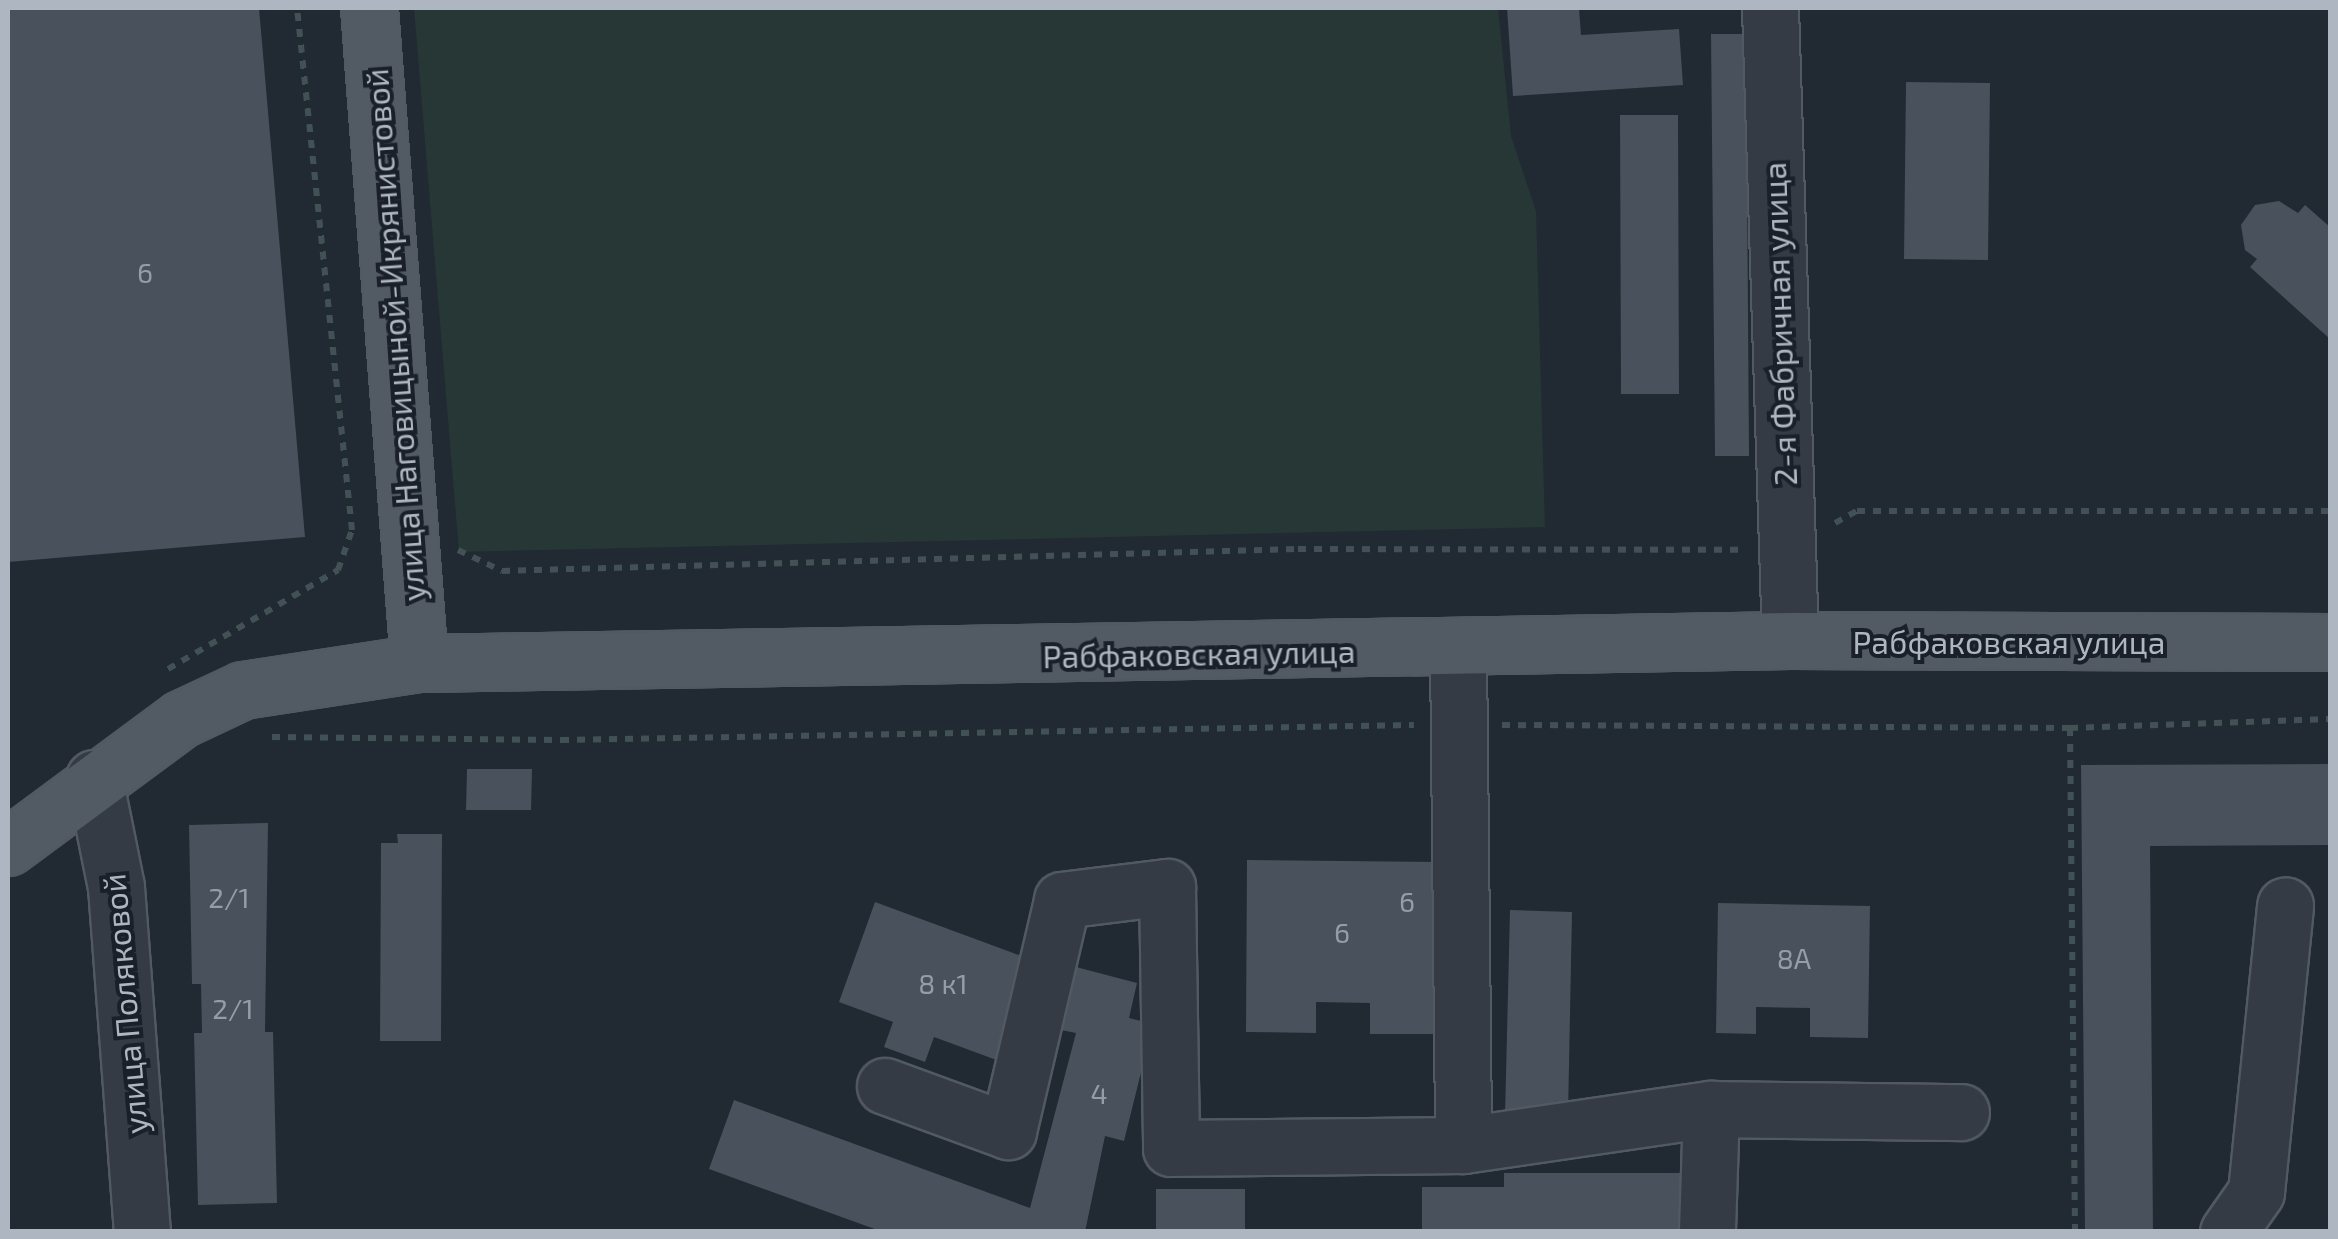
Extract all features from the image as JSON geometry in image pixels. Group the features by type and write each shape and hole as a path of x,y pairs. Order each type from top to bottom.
{"main road":[{"name":"улица Наговицыной-Икрянистовой","path":"369,8 419,663"},
{"name":"Рабфаковская улица","path":"12,834 181,719 243,690 419,663 1458,650 1790,640 2330,642"}],"street":[{"name":"2-я Фабричная улица","path":"1770,8 1769,467 1785,550 1790,640"},
{"path":"1458,650 1463,1145"},
{"name":"улица Поляковой","path":"94,778 116,886 142,1232"},
{"path":"885,1086 1008,1131 1062,900 1167,886 1171,1148 1463,1145 1711,1110 1961,1112"},
{"path":"2228,1232 2256,1192 2284,905"},
{"path":"1706,1232 1711,1110"}],"path":[{"path":"157,677 338,570 352,530 297,8"},
{"path":"450,544 475,565 502,571 1298,549 1785,550 1856,511 2330,511"},
{"path":"253,736 561,740 1458,724 2070,728 2330,719"},
{"path":"2070,728 2074,1232"}],"shaded area":[{"path":"414,8 1498,8 1511,136 1536,211 1545,527 459,552"}],"building":[{"path":"8,8 259,8 305,537 8,562"},
{"path":"1507,8 1579,8 1581,35 1679,29 1683,85 1513,96"},
{"path":"1711,34 1746,34 1749,456 1715,456"},
{"path":"1906,82 1990,83 1988,260 1904,259"},
{"path":"1620,115 1678,115 1679,394 1621,394"},
{"path":"2279,201 2298,213 2305,205 2330,227 2330,339 2250,267 2257,259 2245,250 2241,225 2255,205"},
{"path":"2330,764 2330,845 2150,846 2153,1232 2085,1232 2081,765"},
{"path":"467,769 532,769 531,810 466,810"},
{"path":"268,823 265,1032 273,1032 277,1203 198,1205 194,1033 202,1033 201,984 192,984 189,825"},
{"path":"397,834 442,834 441,1041 380,1041 381,843 398,843"},
{"path":"1247,860 1438,862 1437,1034 1370,1034 1370,1003 1316,1002 1316,1033 1246,1032"},
{"path":"875,902 1046,965 1010,1065 934,1037 925,1062 884,1047 893,1022 839,1002"},
{"path":"1718,903 1870,906 1868,1038 1810,1037 1810,1008 1756,1007 1756,1034 1716,1033"},
{"path":"1510,910 1572,912 1568,1116 1505,1115"},
{"path":"1076,967 1137,983 1129,1018 1153,1024 1124,1141 1105,1136 1085,1232 883,1232 709,1169 734,1100 1030,1208 1076,1033 1061,1030"},
{"path":"1504,1173 1692,1173 1692,1232 1422,1232 1422,1187 1504,1187"},
{"path":"1156,1189 1245,1189 1245,1232 1156,1232"}]}
